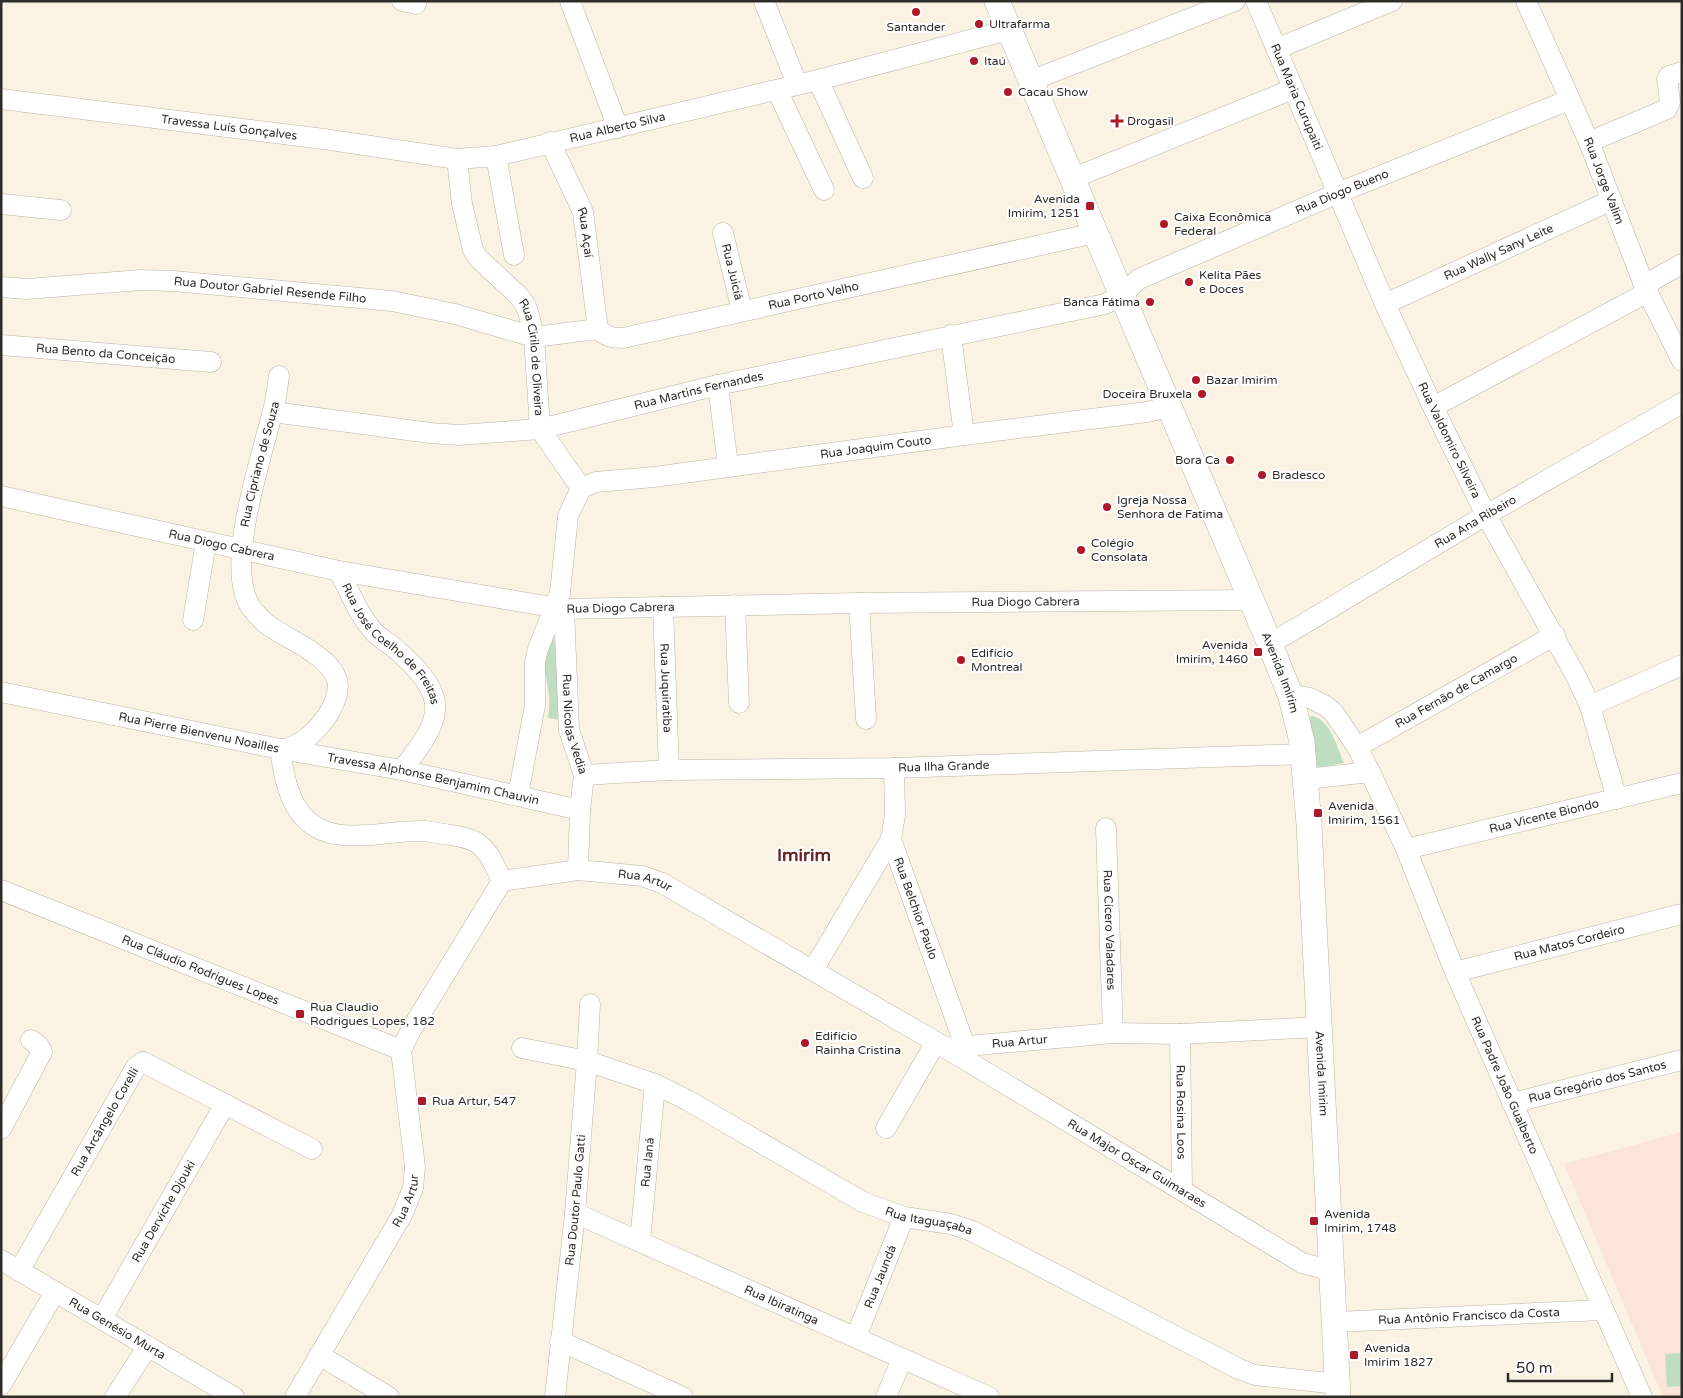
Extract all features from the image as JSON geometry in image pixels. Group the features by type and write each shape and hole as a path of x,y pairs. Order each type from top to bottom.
{"main road":[{"name":"Avenida Imirim","path":"997,1 1291,697 1304,754 1306,779 1338,1391"}],"street":[{"path":"570,1 618,128"},
{"path":"764,1 797,84"},
{"path":"1030,81 1235,1"},
{"name":"Rua Maria Curupaiti","path":"1256,1 1338,192"},
{"path":"1276,49 1392,1"},
{"name":"Rua Jorge Valim","path":"1526,1 1589,142 1646,289 1682,361"},
{"name":"Rua Alberto Silva","path":"457,159 496,156 550,142 618,128 818,80 1008,30"},
{"path":"1589,142 1667,108 1670,102 1667,79 1682,72"},
{"path":"818,80 863,178"},
{"path":"1071,178 1293,89"},
{"path":"776,90 824,190"},
{"name":"Travessa Luís Gonçalves","path":"1,99 314,137 457,159"},
{"name":"Rua Diogo Bueno","path":"1122,296 1139,279 1338,192 1569,100"},
{"name":"Rua Açaí","path":"550,142 583,212 598,329"},
{"path":"496,156 514,254"},
{"name":"Rua Cirilo de Oliveira","path":"457,159 462,204 473,250 480,259 518,294 526,306 534,337 540,429 581,488"},
{"name":"Rua Valdomiro Silveira","path":"1338,192 1385,304 1433,407 1486,515 1554,635 1590,706 1617,799"},
{"name":"Rua Wally Sany Leite","path":"1385,304 1612,200"},
{"path":"1,204 61,210"},
{"name":"Rua Juiciá","path":"723,233 742,311"},
{"name":"Rua Porto Velho","path":"534,337 598,329 604,335 612,338 623,338 1095,233"},
{"path":"1433,407 1646,289 1682,264"},
{"name":"Rua Doutor Gabriel Resende Filho","path":"1,287 61,287 141,280 287,290 392,301 455,314 534,337"},
{"name":"Rua Martins Fernandes","path":"273,412 430,433 459,435 540,429 718,385 1105,304 1122,296"},
{"path":"951,335 964,434"},
{"name":"Rua Bento da Conceição","path":"1,345 211,362"},
{"name":"Rua Cipriano de Souza","path":"279,376 273,412 252,490 243,550 243,584 247,600 254,611 265,622 320,659 331,670 337,680 338,693 332,708 321,724 298,743 283,750"},
{"path":"718,385 728,466"},
{"name":"Rua Ana Ribeiro","path":"1270,644 1486,515 1682,403"},
{"name":"Rua Joaquim Couto","path":"581,488 596,482 654,477 964,434 1146,412 1169,407"},
{"path":"518,795 535,705 535,662 538,649 559,608 568,516 581,488"},
{"name":"Rua Diogo Cabrera","path":"1,496 339,571 559,608 859,603 1251,600"},
{"path":"193,620 206,542"},
{"name":"Rua José Coelho de Freitas","path":"339,571 368,624 376,634 416,668 428,684 434,698 436,712 432,727 423,743 402,770"},
{"path":"859,603 866,719"},
{"path":"734,605 739,703"},
{"name":"Rua Juquiratiba","path":"663,607 669,770"},
{"name":"Rua Nicolas Vedia","path":"559,608 569,730 584,775 580,810 578,870"},
{"name":"Rua Fernão de Camargo","path":"1357,746 1554,635"},
{"path":"1590,706 1682,665"},
{"name":"Rua Pierre Bienvenu Noailles","path":"1,692 283,750 284,771 296,807 305,819 316,828 331,834 356,836 425,831 465,838 480,845 488,855 502,881"},
{"name":"Rua Padre João Gualberto","path":"1291,697 1310,698 1326,706 1342,724 1357,746 1406,849 1455,972 1602,1310 1642,1397"},
{"name":"Travessa Alphonse Benjamim Chauvin","path":"283,750 402,770 580,810"},
{"name":"Rua Ilha Grande","path":"584,775 669,770 894,768 1304,754"},
{"name":"Rua Belchior Paulo","path":"894,768 895,815 891,839 949,1045"},
{"path":"1306,779 1370,772"},
{"name":"Rua Vicente Biondo","path":"1406,849 1682,783"},
{"name":"Rua Cícero Valadares","path":"1106,828 1113,1033"},
{"path":"813,970 891,839"},
{"name":"Rua Artur","path":"502,881 578,870 642,876 662,883 813,970 949,1045 1113,1033 1180,1034 1320,1027"},
{"path":"401,1050 412,1028 502,881"},
{"name":"Rua Cláudio Rodrigues Lopes","path":"1,890 401,1050"},
{"name":"Rua Matos Cordeiro","path":"1455,972 1682,914"},
{"name":"Rua Doutor Paulo Gatti","path":"555,1397 575,1212 588,1061 590,1004"},
{"name":"Rua Rosina Loos","path":"1180,1034 1182,1190"},
{"path":"1,1129 42,1052 39,1046 31,1040"},
{"path":"886,1128 949,1045"},
{"name":"Rua Major Oscar Guimaraes","path":"949,1045 1302,1263 1333,1271"},
{"name":"Rua Itaguaçaba","path":"522,1048 588,1061 655,1084 687,1100 863,1202 904,1217 951,1224 972,1231 1254,1375 1338,1391"},
{"name":"Rua Artur","path":"295,1397 402,1216 413,1188 415,1167 401,1050"},
{"name":"Rua Gregório dos Santos","path":"1512,1103 1682,1060"},
{"name":"Rua Arcângelo Corelli","path":"19,1271 139,1064 146,1062 312,1150"},
{"name":"Rua Ianá","path":"640,1240 655,1084"},
{"name":"Rua Derviche Djouki","path":"102,1319 226,1104"},
{"name":"Rua Ibiratinga","path":"575,1212 989,1397"},
{"name":"Rua Jaundá","path":"856,1337 904,1217"},
{"name":"Rua Genésio Murta","path":"1,1260 234,1397"},
{"path":"1,1385 54,1292"},
{"name":"Rua Antônio Francisco da Costa","path":"1335,1322 1602,1310"},
{"path":"560,1341 683,1397"},
{"path":"115,1397 148,1346"},
{"path":"319,1355 388,1397"},
{"path":"886,1397 902,1359"}],"shaded area":[{"path":"1682,1132 1682,1397 1663,1397 1564,1164"}],"green space":[{"path":"556,628 554,640 559,671 560,720 548,718 549,699 545,665 551,637"},
{"path":"1312,716 1319,719 1329,728 1344,763 1310,769 1307,718"},
{"path":"1682,1353 1682,1386 1667,1387 1665,1354"}],"place":[{"name":"Santander","path":"916,12"},
{"name":"Ultrafarma","path":"979,24"},
{"name":"Itaú","path":"974,61"},
{"name":"Cacau Show","path":"1008,92"},
{"name":"Drogasil","path":"1117,121"},
{"name":"Avenida Imirim, 1251","path":"1090,206"},
{"name":"Caixa Econômica Federal","path":"1164,224"},
{"name":"Kelita Pães e Doces","path":"1189,282"},
{"name":"Banca Fátima","path":"1150,302"},
{"name":"Bazar Imirim","path":"1196,380"},
{"name":"Doceira Bruxela","path":"1202,394"},
{"name":"Bora Ca","path":"1230,460"},
{"name":"Bradesco","path":"1262,475"},
{"name":"Igreja Nossa Senhora de Fatima","path":"1107,507"},
{"name":"Colégio Consolata","path":"1081,550"},
{"name":"Avenida Imirim, 1460","path":"1258,652"},
{"name":"Edifício Montreal","path":"961,660"},
{"name":"Avenida Imirim, 1561","path":"1318,813"},
{"name":"Rua Claudio Rodrigues Lopes, 182","path":"300,1014"},
{"name":"Edifício Rainha Cristina","path":"805,1043"},
{"name":"Rua Artur, 547","path":"422,1101"},
{"name":"Avenida Imirim, 1748","path":"1314,1221"},
{"name":"Avenida Imirim 1827","path":"1354,1355"}],"district":[{"name":"Imirim","path":"804,855"}]}
